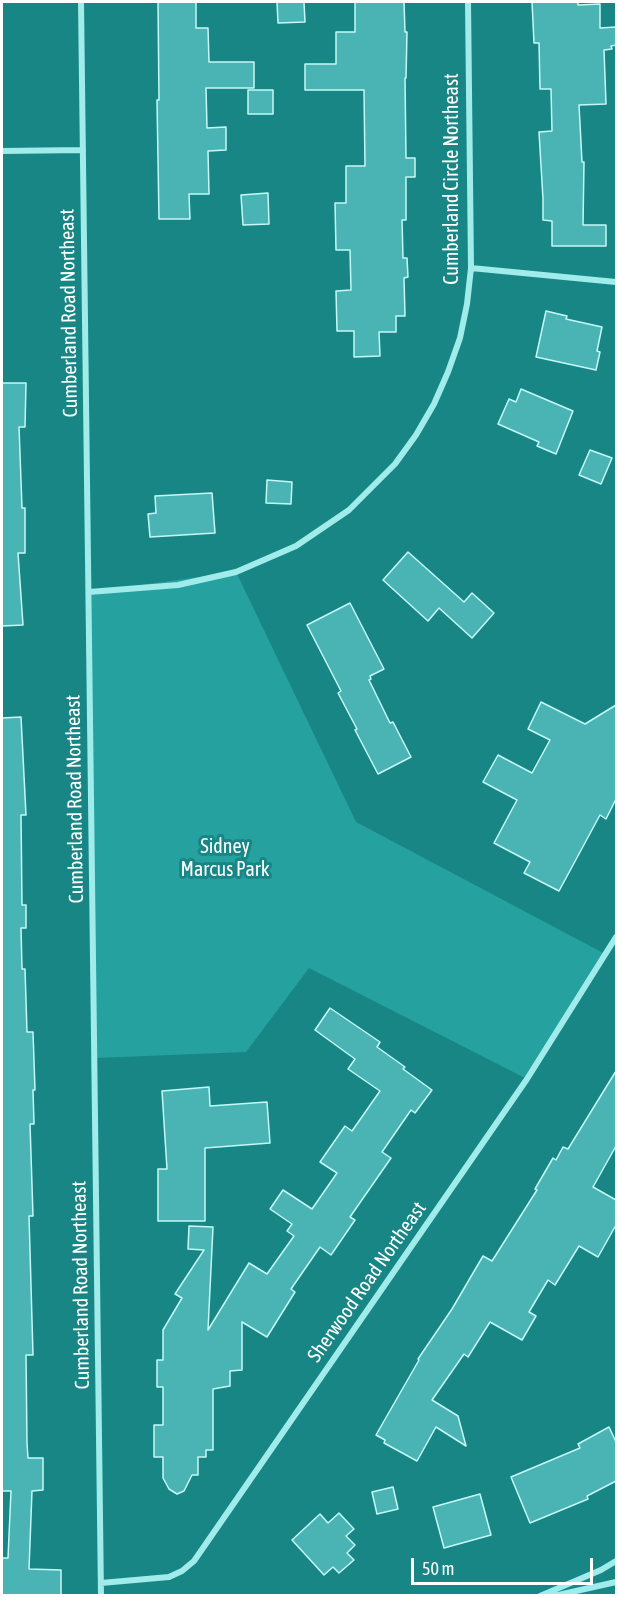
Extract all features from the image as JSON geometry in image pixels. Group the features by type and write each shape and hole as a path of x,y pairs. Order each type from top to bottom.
{"street":[{"name":"Cumberland Road Northeast","path":"81,2 101,1596"},
{"name":"Cumberland Circle Northeast","path":"89,592 178,585 236,572 296,546 350,510 395,464 416,435 434,405 448,372 460,338 467,304 471,268 468,2"},
{"path":"2,151 83,150"},
{"path":"471,268 616,282"},
{"name":"Sherwood Road Northeast","path":"101,1583 169,1577 182,1571 194,1561 527,1079 607,955 616,937"},
{"path":"540,1596 601,1570 616,1561"},
{"path":"554,1596 616,1582"}],"green space":[{"name":"Sidney Marcus Park","path":"236,572 356,822 607,955 527,1079 309,968 246,1052 95,1058 89,592"}],"building":[{"path":"158,2 196,2 196,28 208,28 209,62 254,62 254,88 206,88 207,128 226,127 226,150 208,151 209,194 189,194 190,219 159,219"},
{"path":"277,2 304,2 305,22 278,23"},
{"path":"355,2 404,2 405,32 407,32 406,158 415,158 415,177 406,177 406,220 402,220 403,258 407,258 408,277 404,278 405,316 396,316 396,332 379,332 380,356 354,357 354,331 337,331 336,291 351,290 350,250 336,250 335,203 346,203 346,166 365,166 364,90 305,90 305,64 336,64 336,32 355,32"},
{"path":"532,2 600,4 600,28 616,27 616,45 611,46 612,49 604,50 606,104 579,105 582,162 584,162 583,225 606,225 606,246 552,246 552,221 543,220 539,132 552,131 551,89 540,89 539,43 534,43"},
{"path":"248,90 273,90 273,114 248,114"},
{"path":"268,193 269,224 243,225 241,195"},
{"path":"546,311 567,316 566,319 602,327 596,370 536,357"},
{"path":"2,383 26,383 25,427 19,427 22,508 25,508 25,553 18,553 23,625 2,626"},
{"path":"521,389 573,411 556,454 537,446 539,442 498,424 509,399 516,402"},
{"path":"590,450 612,458 601,484 579,475"},
{"path":"267,480 292,482 291,504 266,503"},
{"path":"212,493 215,533 150,537 148,514 156,513 155,496"},
{"path":"408,552 464,602 472,593 494,613 472,638 439,608 428,621 383,580"},
{"path":"350,603 384,669 370,676 369,680 390,723 393,722 411,757 378,774 338,693 341,691 307,625"},
{"path":"541,702 585,724 616,705 616,799 606,819 600,815 559,891 524,873 530,862 494,843 517,800 483,782 498,755 532,773 550,740 528,729"},
{"path":"21,717 26,815 21,815 22,905 26,905 26,928 21,928 22,969 25,969 27,1032 33,1032 35,1090 33,1090 34,1124 30,1124 33,1216 29,1216 33,1355 26,1355 27,1443 28,1458 43,1458 43,1490 32,1491 29,1569 61,1570 61,1596 2,1596 2,1558 8,1558 11,1491 2,1491 2,718"},
{"path":"330,1008 380,1042 377,1047 432,1090 415,1113 411,1110 382,1152 391,1158 350,1217 355,1220 331,1255 320,1247 291,1289 295,1292 267,1337 242,1322 242,1370 230,1371 230,1386 213,1389 213,1450 206,1450 206,1457 198,1457 198,1475 192,1475 184,1491 177,1494 169,1489 163,1478 163,1457 154,1457 154,1425 163,1425 163,1387 157,1387 157,1360 163,1360 163,1330 182,1298 175,1294 204,1250 188,1249 189,1226 213,1227 208,1330 249,1263 267,1274 294,1236 287,1231 292,1224 270,1209 283,1190 312,1209 337,1173 320,1162 345,1126 352,1131 380,1091 348,1069 355,1059 315,1030"},
{"path":"616,1071 616,1146 593,1187 616,1200 616,1225 598,1257 579,1246 555,1285 548,1280 529,1312 536,1316 522,1340 490,1322 468,1357 464,1354 432,1400 458,1416 466,1446 436,1427 417,1461 384,1443 385,1440 376,1435 418,1359 452,1309 483,1256 492,1261 537,1190 535,1189 553,1158 556,1160 563,1147 568,1149"},
{"path":"209,1087 210,1106 267,1102 270,1143 205,1148 205,1221 158,1221 158,1169 167,1169 162,1091"},
{"path":"609,1427 616,1442 616,1481 587,1496 588,1499 530,1523 511,1477 580,1448 578,1444"},
{"path":"393,1487 398,1509 377,1514 372,1492"},
{"path":"480,1494 491,1535 444,1548 433,1507"},
{"path":"339,1513 354,1529 346,1536 355,1545 347,1553 354,1560 339,1573 333,1567 324,1575 292,1540 320,1514 328,1523"}]}
